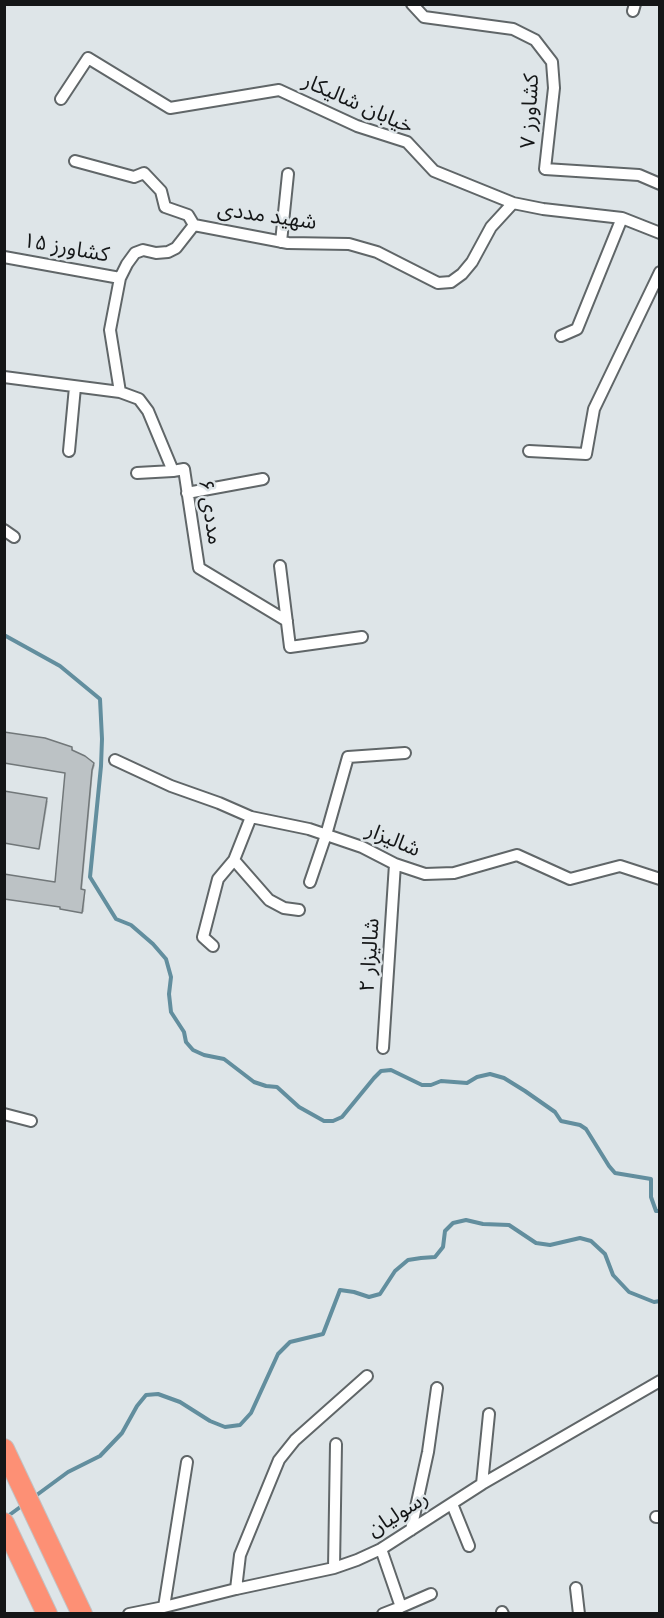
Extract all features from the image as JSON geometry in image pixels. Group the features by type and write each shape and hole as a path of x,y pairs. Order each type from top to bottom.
{"highway":[{"path":"4,1449 82,1614"},
{"path":"8,1530 47,1614"}],"street":[{"name":"کشاورز ۷","path":"412,4 424,17 513,29 535,40 552,62 554,88 545,169 639,175 660,184"},
{"name":"خیابان شالیکار","path":"61,99 88,58 170,108 279,90 357,126 407,142 434,171 513,203 543,209 622,218 660,233"},
{"path":"75,161 134,177 144,173 161,191 165,207 188,215 194,225"},
{"path":"281,242 288,174"},
{"name":"شهید مددی","path":"120,392 110,330 120,278 135,253 143,250 156,253 168,252 176,248 194,225 281,242 348,244 377,252 438,283 451,282 472,262 491,227 513,203"},
{"path":"561,336 578,329 622,218"},
{"name":"کشاورز ۱۵","path":"4,256 120,278"},
{"path":"528,451 586,454 594,409 660,272"},
{"path":"4,377 120,392"},
{"path":"69,451 75,387"},
{"name":"مددی ۶","path":"120,392 140,399 148,411 173,471 184,470 199,568 287,621"},
{"path":"137,473 173,471"},
{"path":"187,492 262,479"},
{"path":"280,566 290,647 362,637"},
{"path":"310,882 348,757 405,753"},
{"name":"شالیزار","path":"115,760 171,786 251,817 326,835 362,847 395,864 425,874 454,873 517,855 570,879 620,866 660,879"},
{"path":"213,946 203,937 218,879 234,860 251,817"},
{"path":"234,860 269,900 284,908 299,910"},
{"name":"شالیزار ۲","path":"383,1048 395,864"},
{"path":"4,1114 31,1122"},
{"path":"236,1589 240,1555 279,1460 295,1440 367,1376"},
{"name":"رسولیان","path":"129,1614 334,1568 357,1560 381,1549 482,1484 660,1381"},
{"path":"411,1530 428,1452 437,1388"},
{"path":"482,1484 489,1414"},
{"path":"334,1568 336,1444"},
{"path":"164,1607 187,1462"},
{"path":"452,1504 469,1546"},
{"path":"381,1549 401,1608"},
{"path":"576,1588 579,1614"},
{"path":"383,1614 431,1594"}],"building":[{"path":"4,732 45,738 72,747 72,750 94,763 81,889 85,890 82,913 60,909 60,907 4,899 4,874 55,882 65,773 4,763"},
{"path":"4,791 47,798 39,849 4,843"}],"waterway":[{"path":"4,635 60,666 100,699 101,766 90,877 116,919 131,925 166,959 171,977 169,994 171,1012 184,1032 186,1042 193,1050 224,1059 254,1082 277,1087 299,1107 324,1121 333,1121 342,1117 381,1071 391,1070 422,1085 431,1085 441,1081 467,1083 477,1077 490,1074 504,1078 555,1112 561,1121 580,1125 586,1129 615,1173 651,1179 651,1197 656,1211 660,1211"},
{"path":"34,1497 68,1472 100,1456 122,1433 146,1395 158,1394 180,1402 210,1421 225,1427 240,1425 251,1413 278,1354 290,1342 323,1334 340,1290 369,1297 380,1294 395,1271 408,1260 435,1257 443,1247 445,1231 453,1223 466,1220 483,1224 509,1225 536,1243 550,1245 580,1238 591,1241 605,1254 613,1275 629,1292 654,1302 660,1301"},
{"path":"8,1516 23,1505"}]}
